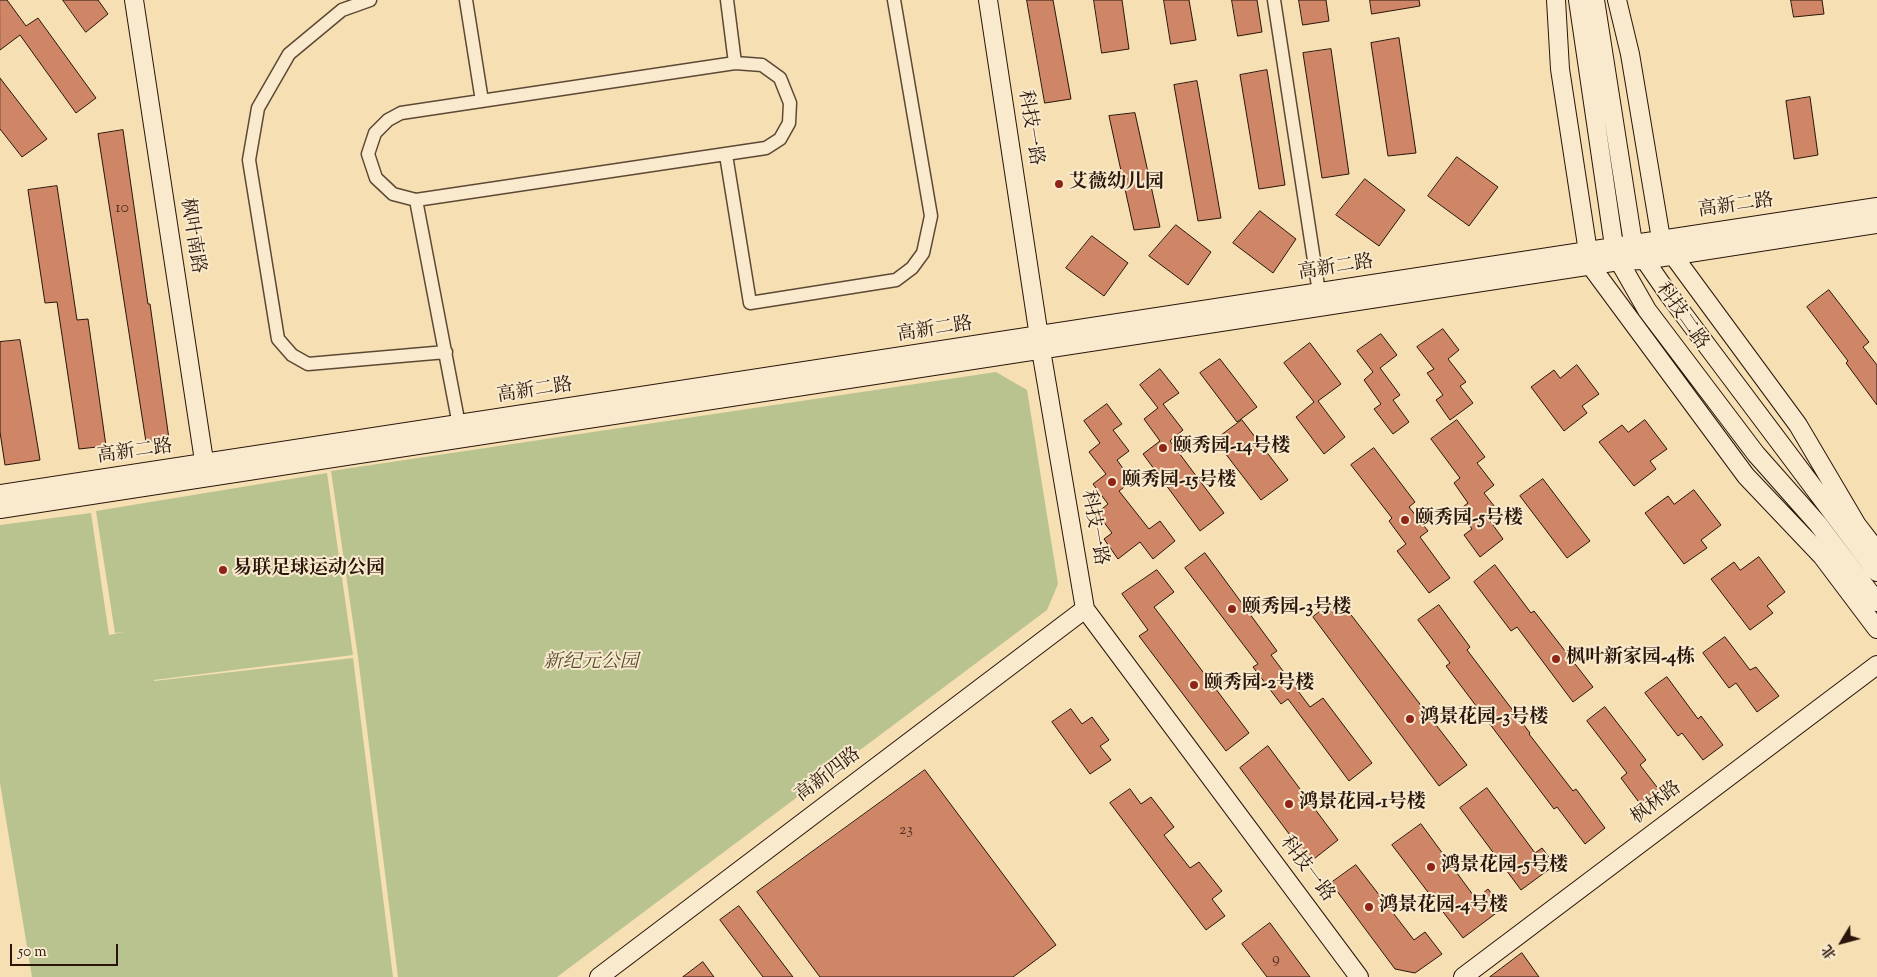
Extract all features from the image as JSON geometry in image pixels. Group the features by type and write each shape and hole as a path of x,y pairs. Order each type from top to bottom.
{"street":[{"name":"枫叶南路","path":"134,0 206,471"},
{"path":"370,0 342,10 289,54 258,108 248,160 278,339 292,355 308,364 446,352"},
{"path":"466,0 482,101"},
{"path":"727,0 735,64"},
{"path":"726,155 750,303 896,280 912,268 923,253 932,216 894,0"},
{"name":"科技一路","path":"988,0 1040,343 1085,609 1360,977"},
{"path":"1274,0 1321,300"},
{"path":"1556,0 1560,69 1589,258 1746,476 1822,556 1877,629"},
{"name":"科技二路","path":"1578,0 1617,253 1648,310 1750,446 1818,524 1877,602"},
{"name":"科技二路","path":"1595,0 1634,243 1644,260 1877,572"},
{"path":"1617,0 1630,54 1661,239 1798,425 1857,525 1877,551"},
{"path":"735,64 762,65 780,78 790,103 789,123 780,139 766,148 416,200 393,194 376,178 368,154 375,133 388,120 401,113 482,101 735,64"},
{"path":"416,200 459,425"},
{"name":"高新二路","path":"0,494 206,471 1589,258 1617,253 1634,243 1877,207"},
{"name":"高新二路","path":"1617,253 1644,260 1877,224"},
{"name":"高新二路","path":"0,509 459,425 1040,343"},
{"name":"高新四路","path":"599,977 1085,609"},
{"name":"枫林路","path":"1464,977 1877,665"}],"green space":[{"name":"新纪元公园","path":"996,372 1027,390 1058,584 1047,610 557,977 398,977 358,657 331,471"},
{"path":"327,473 353,655 154,681 353,658 393,977 32,977 0,783 0,525 91,513 109,635 124,632 115,633 96,511"}],"building":[{"path":"0,0 7,0 26,26 38,18 96,98 76,113 20,35 0,50"},
{"path":"63,0 98,0 108,14 86,32"},
{"path":"1027,0 1053,0 1071,99 1045,103"},
{"path":"1094,0 1122,0 1129,49 1102,53"},
{"path":"1164,0 1189,0 1196,40 1171,44"},
{"path":"1232,0 1257,0 1262,32 1238,36"},
{"path":"1299,0 1326,0 1329,21 1303,25"},
{"path":"1370,0 1419,0 1420,6 1372,14"},
{"path":"1791,0 1822,0 1824,14 1794,17"},
{"path":"1399,38 1416,153 1388,156 1371,43"},
{"path":"1331,49 1349,174 1322,178 1303,53"},
{"path":"1267,70 1285,185 1259,189 1240,75"},
{"path":"0,78 47,139 22,157 0,129"},
{"path":"1197,81 1221,218 1198,221 1174,85"},
{"path":"1810,97 1818,155 1794,159 1786,101"},
{"path":"1135,113 1160,227 1134,230 1109,116"},
{"path":"123,130 169,439 146,442 98,134"},
{"path":"1457,157 1498,187 1469,226 1428,196"},
{"path":"1365,179 1405,210 1379,246 1336,215"},
{"path":"57,186 77,320 88,319 106,446 79,449 57,302 45,303 28,190"},
{"path":"1260,211 1296,239 1273,273 1233,243"},
{"path":"1176,225 1211,252 1188,285 1149,256"},
{"path":"1092,236 1128,263 1104,296 1066,268"},
{"path":"1829,290 1869,342 1863,347 1877,365 1877,405 1846,363 1848,361 1807,307"},
{"path":"1443,329 1459,350 1448,359 1466,382 1460,386 1473,403 1450,420 1436,400 1443,395 1427,373 1434,369 1417,347"},
{"path":"1381,334 1397,355 1380,368 1400,395 1393,400 1409,422 1393,434 1374,409 1381,404 1364,380 1373,372 1357,351"},
{"path":"20,340 40,460 5,465 0,432 0,342"},
{"path":"1310,343 1341,384 1318,401 1345,437 1324,454 1296,417 1314,402 1284,363"},
{"path":"1220,359 1257,407 1237,422 1200,373"},
{"path":"1577,365 1599,394 1582,406 1587,413 1564,431 1531,387 1554,370 1560,378"},
{"name":"颐秀园-14号楼","path":"1160,369 1179,393 1163,404 1183,430 1170,441 1224,513 1200,531 1143,454 1160,441 1144,419 1158,408 1140,385"},
{"name":"颐秀园-15号楼","path":"1107,404 1122,424 1113,430 1129,451 1117,460 1132,481 1119,491 1149,529 1160,521 1175,541 1153,559 1140,542 1118,559 1104,539 1112,533 1097,513 1108,504 1093,484 1106,474 1089,452 1100,443 1084,421"},
{"path":"1242,420 1288,480 1261,500 1215,440"},
{"path":"1457,420 1485,457 1477,463 1494,485 1484,493 1498,511 1488,518 1503,539 1480,557 1464,535 1472,529 1459,510 1468,503 1454,483 1460,478 1431,439"},
{"path":"1645,420 1667,449 1650,461 1656,469 1634,486 1599,442 1622,425 1628,432"},
{"name":"颐秀园-5号楼","path":"1374,448 1415,502 1409,507 1428,531 1420,537 1450,578 1429,593 1397,551 1406,544 1389,521 1392,518 1351,465"},
{"path":"1543,479 1590,541 1567,558 1520,496"},
{"path":"1694,490 1721,525 1701,540 1707,548 1684,564 1645,513 1668,496 1674,504"},
{"path":"1205,553 1277,651 1271,655 1310,707 1323,698 1372,763 1349,781 1288,699 1281,704 1253,667 1258,664 1185,568"},
{"path":"1759,557 1785,592 1767,606 1773,613 1750,630 1711,579 1734,562 1740,570"},
{"name":"枫叶新家园-4栋","path":"1495,565 1531,613 1534,611 1593,687 1573,702 1517,627 1511,631 1474,582"},
{"name":"颐秀园-2号楼","path":"1157,570 1174,592 1154,607 1249,733 1226,751 1139,636 1148,630 1122,594"},
{"name":"鸿景花园-3号楼","path":"1338,598 1467,765 1439,786 1313,617"},
{"path":"1439,605 1470,647 1467,650 1529,734 1573,791 1576,789 1605,828 1585,844 1557,807 1554,809 1446,666 1450,663 1418,620"},
{"path":"1725,637 1750,670 1756,667 1779,696 1757,712 1736,683 1729,688 1703,653"},
{"path":"1667,677 1698,719 1701,716 1723,745 1703,760 1682,733 1678,736 1645,693"},
{"path":"1605,707 1646,760 1640,765 1660,791 1641,805 1621,778 1627,773 1587,721"},
{"path":"1071,709 1082,724 1092,717 1109,740 1100,746 1111,760 1090,774 1052,722"},
{"name":"鸿景花园-1号楼","path":"1268,746 1338,840 1310,862 1240,768"},
{"path":"925,770 1056,945 1013,977 820,977 757,892"},
{"path":"1487,788 1535,853 1542,848 1555,865 1521,890 1460,808"},
{"path":"1130,789 1141,804 1151,797 1174,827 1164,835 1190,868 1199,862 1222,891 1212,899 1225,916 1206,930 1110,803"},
{"name":"鸿景花园-5号楼","path":"1421,824 1476,899 1488,889 1503,908 1463,938 1392,845"},
{"name":"鸿景花园-4号楼","path":"1356,865 1414,940 1425,932 1442,954 1415,973 1395,969 1331,883"},
{"path":"739,906 793,977 763,977 720,920"},
{"path":"1270,923 1310,977 1267,977 1242,944"},
{"path":"1522,953 1539,977 1490,977"},
{"path":"703,962 714,977 683,977"}],"place":[{"name":"艾薇幼儿园","path":"1059,184"},
{"name":"颐秀园-14号楼","path":"1163,448"},
{"name":"颐秀园-15号楼","path":"1112,482"},
{"name":"颐秀园-5号楼","path":"1405,520"},
{"name":"易联足球运动公园","path":"223,570"},
{"name":"颐秀园-3号楼","path":"1232,609"},
{"name":"枫叶新家园-4栋","path":"1556,659"},
{"name":"颐秀园-2号楼","path":"1194,685"},
{"name":"鸿景花园-3号楼","path":"1410,719"},
{"name":"鸿景花园-1号楼","path":"1289,804"},
{"name":"鸿景花园-5号楼","path":"1431,867"},
{"name":"鸿景花园-4号楼","path":"1369,907"}]}
